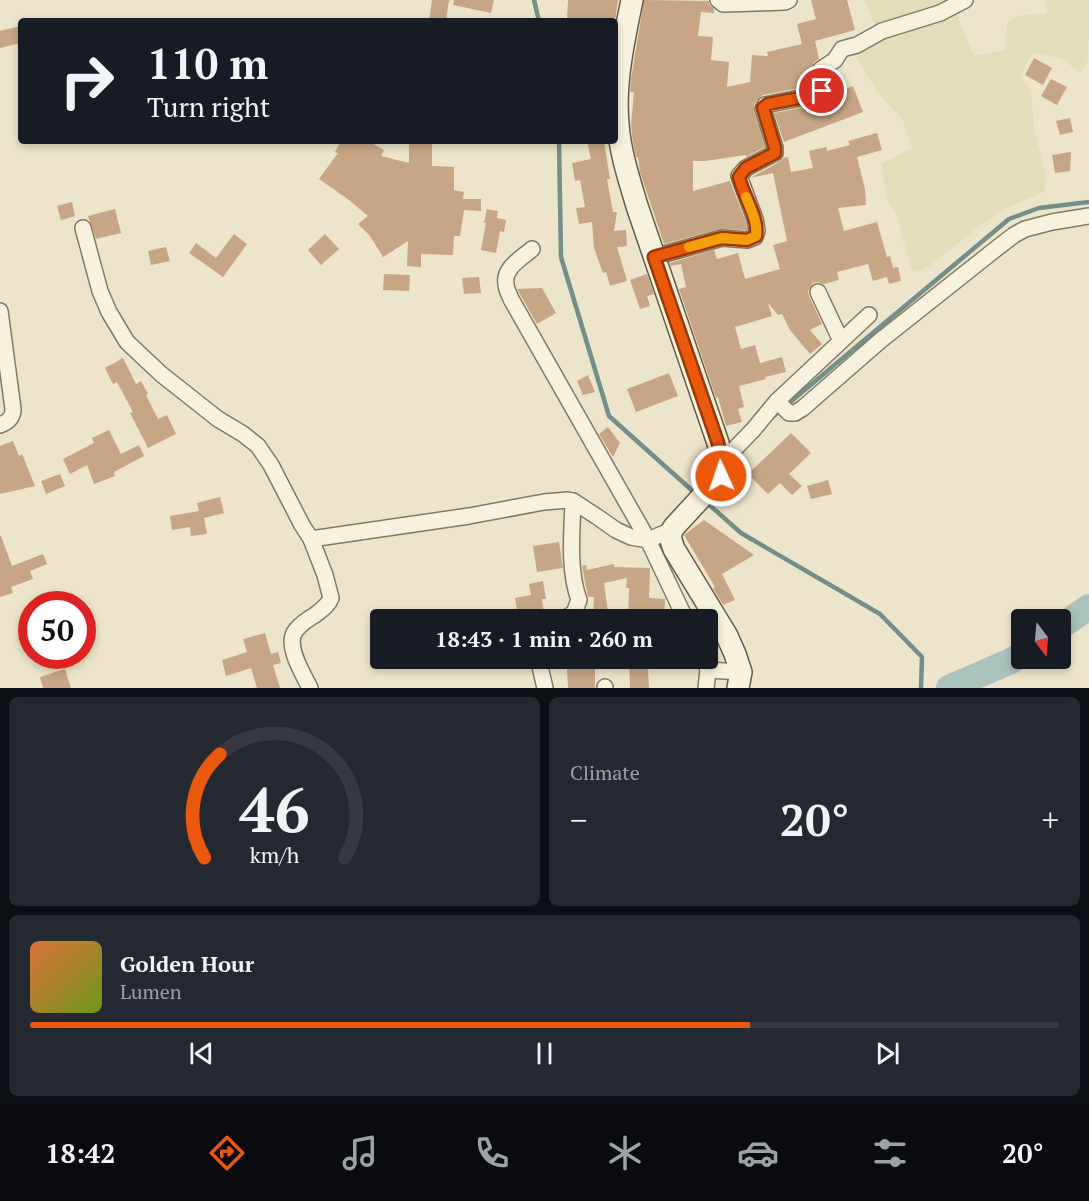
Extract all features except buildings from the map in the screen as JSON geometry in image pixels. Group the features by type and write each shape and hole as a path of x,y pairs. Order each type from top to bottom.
{"main road":[{"path":"618,85 632,0"},
{"path":"618,130 627,173 718,443 722,469 673,528 670,536 675,549 727,636 735,654 738,677"}],"street":[{"path":"718,0 723,4 787,2 789,0"},
{"path":"654,257 722,238 747,240 755,237 757,231 754,219 739,177 746,168 775,153 764,107 768,104 819,94 822,89 820,70 835,60 842,49 857,45 882,31 940,13 964,0"},
{"path":"782,407 795,413 803,408 882,340 992,252 1025,229 1089,216"},
{"path":"83,228 100,291 109,312 127,342 161,374 218,419 258,446 271,465 311,539 331,598 329,604 304,622 292,636 296,658 310,688"},
{"path":"532,249 510,269 506,276 506,286 511,299 648,540 681,609"},
{"path":"818,292 841,341"},
{"path":"0,310 13,414 10,419 0,425"},
{"path":"722,469 753,430 782,407 841,341 869,315"},
{"path":"311,539 568,500 573,501 616,530 632,537 648,540 673,528"},
{"path":"573,501 571,556 575,589 579,600 576,609"},
{"path":"540,669 544,688"},
{"path":"706,688 709,669"},
{"path":"717,669 738,677"}],"shaded area":[{"path":"864,0 957,0 876,28"},
{"path":"1045,0 1089,0 1087,46 1089,58 1080,72 1060,58 1032,53 1020,77 1031,90 1034,130 1046,175 1044,192 1009,207 982,224 930,266 918,272 912,270 896,214 888,202 881,164 912,148 902,119 877,92 853,51 868,48 879,38 944,15 957,14 974,56 1005,50 1007,25 1011,20 1017,16 1047,13"}],"waterway":[{"path":"534,0 538,18"},
{"path":"559,144 561,257 609,416 696,494"},
{"path":"770,419 1009,219 1039,208 1089,202"},
{"path":"705,501 741,533 880,614 922,657 921,688"},
{"path":"1071,619 1089,607"},
{"path":"949,688 1011,661"}],"slow traffic":[{"path":"689,247 722,238 747,240 756,236 754,219 746,197"}],"route":[{"path":"721,476 722,462 718,443 654,257 722,238 747,240 756,236 754,219 739,177 746,168 775,153 763,108 768,104 815,95 822,91"}]}
